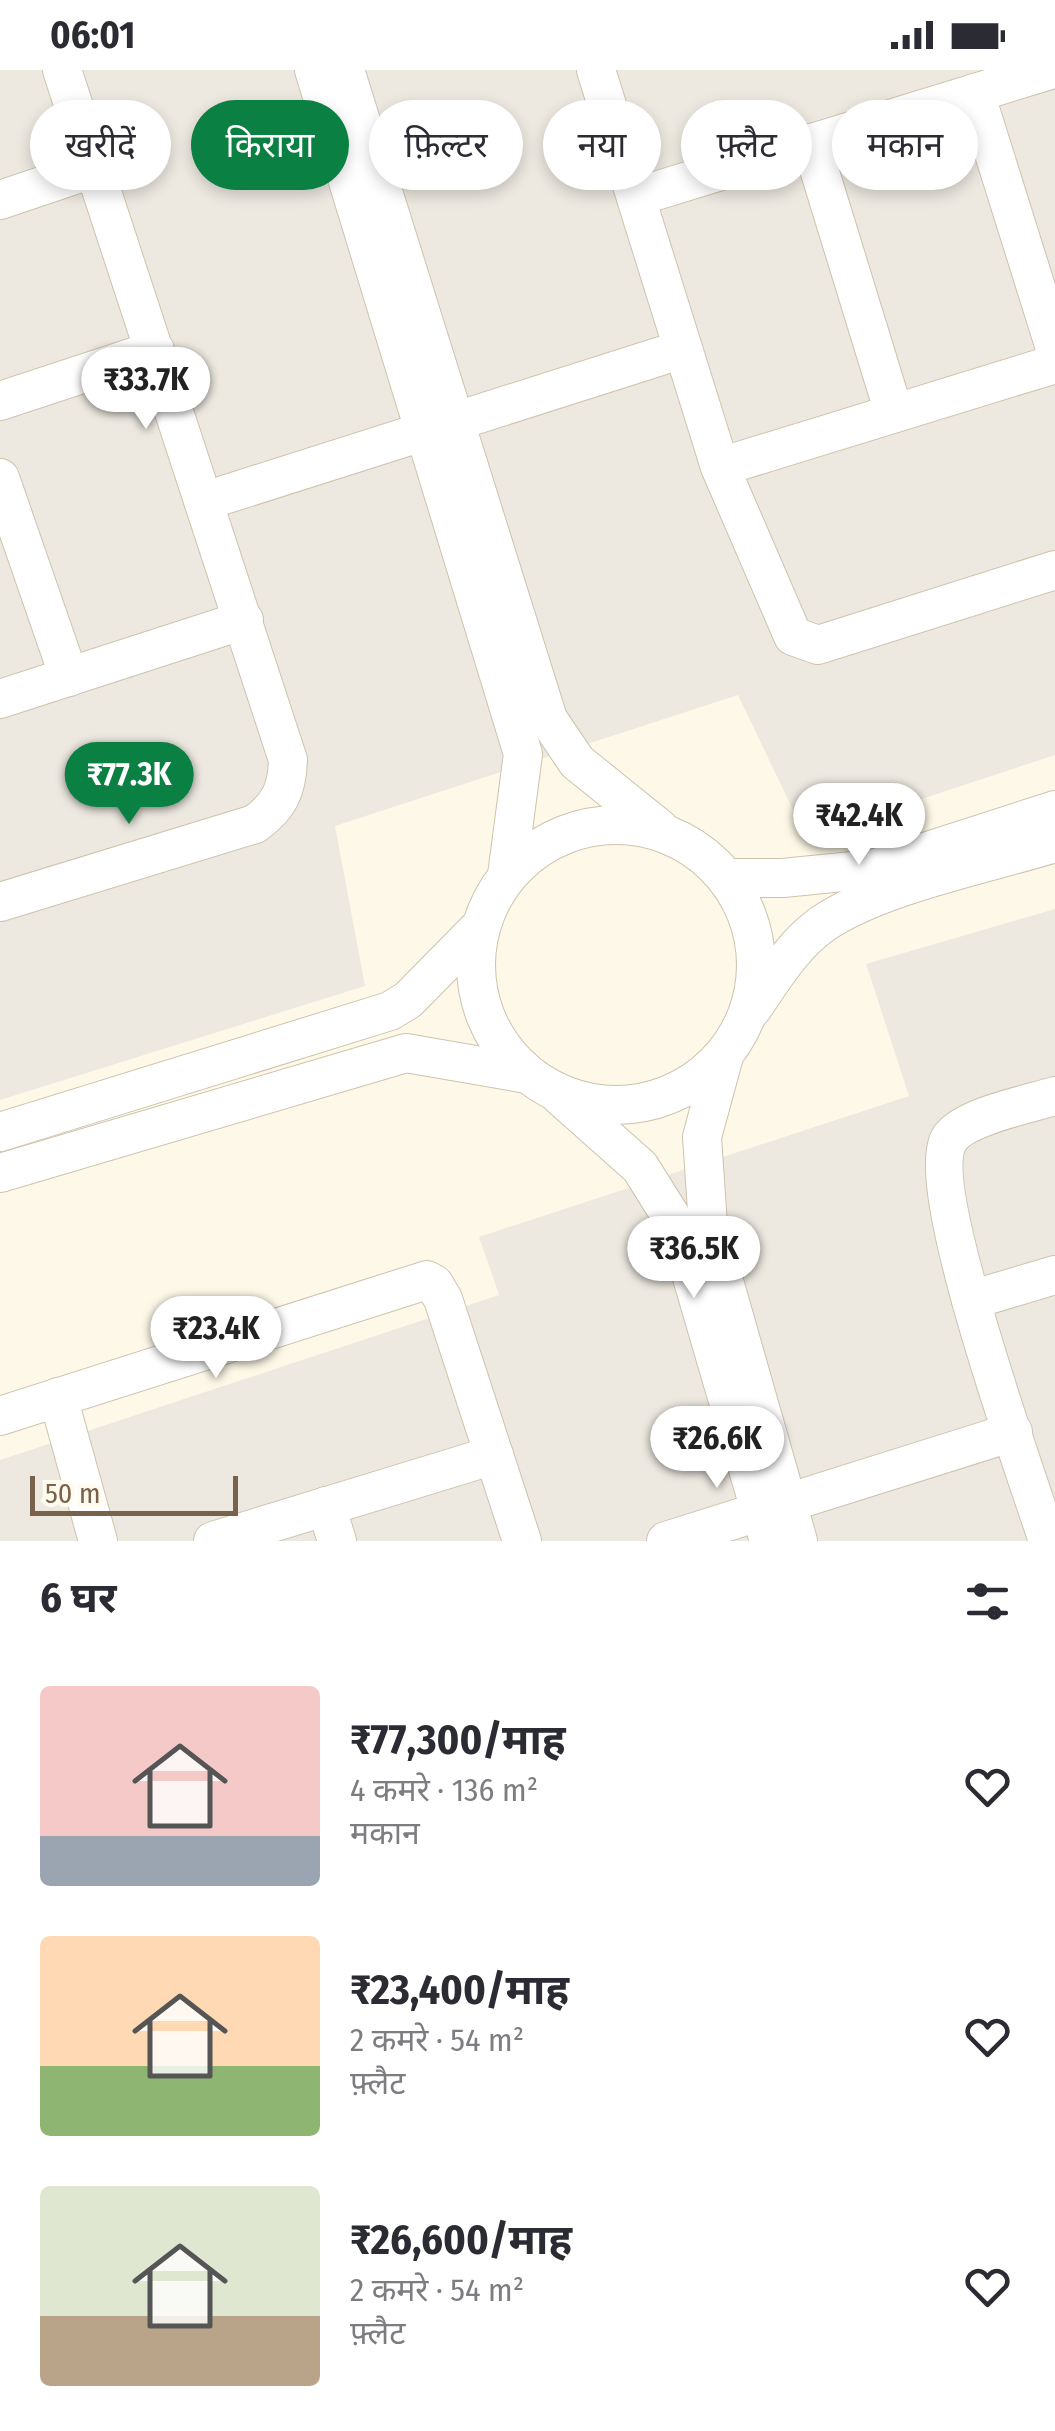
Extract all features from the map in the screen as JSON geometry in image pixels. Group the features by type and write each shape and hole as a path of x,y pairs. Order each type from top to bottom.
{"street":[{"path":"62,70 72,100"},
{"path":"314,70 548,719 577,762 668,834 699,852 726,878 742,902 756,959 747,1016"},
{"path":"0,1132 390,1011 408,1000 480,927 506,875 523,754 345,70"},
{"path":"596,70 720,466 786,627 809,645 1055,570"},
{"path":"894,413 812,143 1050,70"},
{"path":"975,93 1055,348"},
{"path":"636,197 681,183"},
{"path":"0,200 30,190"},
{"path":"0,902 255,824 276,808 288,785 288,760 102,190"},
{"path":"205,501 683,349"},
{"path":"0,401 155,350"},
{"path":"720,466 1055,364"},
{"path":"0,478 69,677"},
{"path":"0,699 244,620"},
{"path":"726,878 783,878 872,868 1055,810"},
{"path":"506,875 528,854 580,828 610,824 668,834"},
{"path":"772,1520 708,1225 702,1137 724,1056 787,960 820,926 868,900 1055,843"},
{"path":"480,927 476,981 482,1007 508,1055 640,1167 662,1195 677,1226 772,1520 798,1541"},
{"path":"0,1173 406,1053 527,1074"},
{"path":"559,1096 612,1105 654,1100 692,1083 724,1056"},
{"path":"1048,1541 970,1300 942,1172 950,1139 964,1126 1055,1096"},
{"path":"970,1300 1055,1274"},
{"path":"0,1416 426,1280 434,1284 443,1299 522,1541"},
{"path":"58,1396 98,1541"},
{"path":"666,1541 772,1520 1013,1432"},
{"path":"213,1541 332,1524 494,1455"}],"shaded area":[{"path":"0,70 1055,70 1055,755 806,837 738,695 335,826 365,986 0,1100"},
{"path":"1055,909 1055,1541 0,1541 0,1460 499,1295 479,1237 909,1096 866,964"}]}
